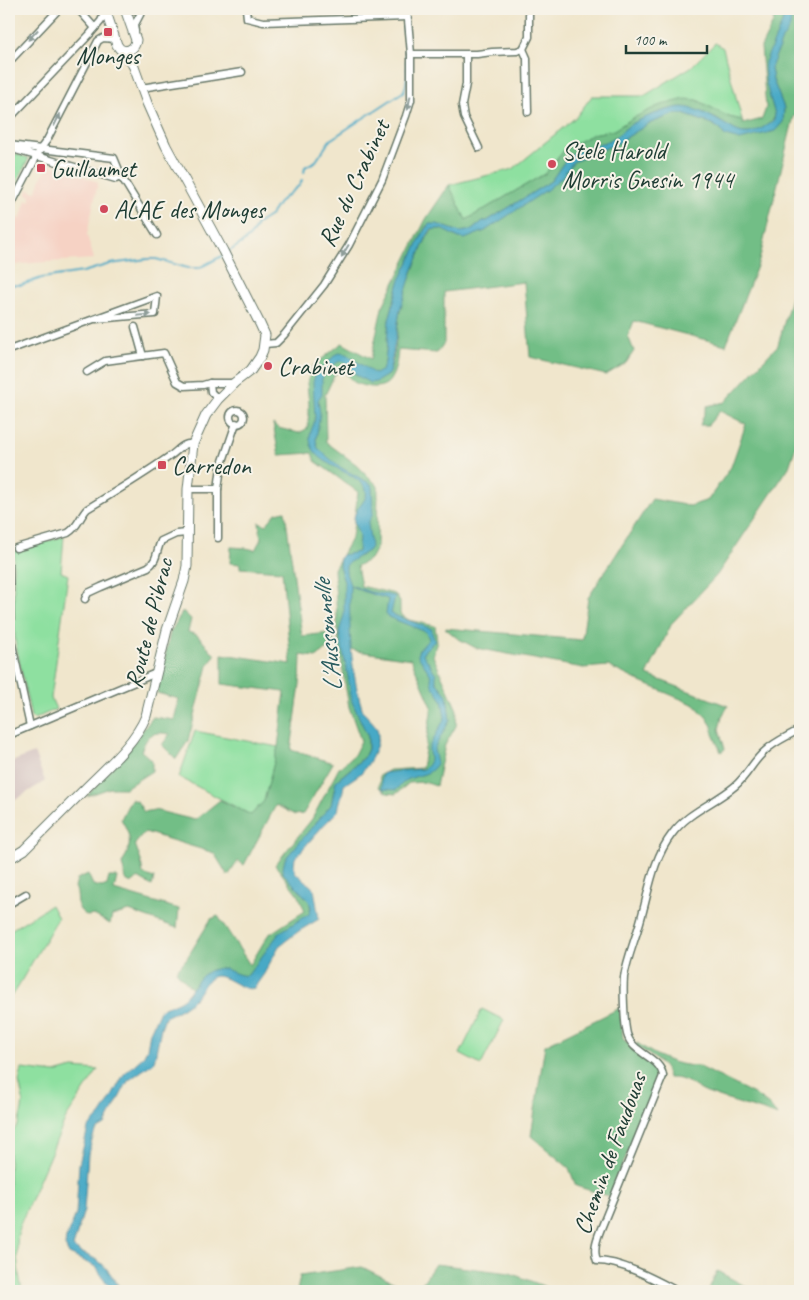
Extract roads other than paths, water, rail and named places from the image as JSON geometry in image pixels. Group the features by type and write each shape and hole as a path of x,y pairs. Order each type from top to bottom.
{"main road":[{"path":"105,9 120,49 131,46"},
{"path":"126,9 134,67 141,88 166,146 225,254 260,324 265,335 265,344"},
{"name":"Route de Pibrac","path":"9,860 24,850 105,769 133,739 142,725 146,716 167,630 184,581 187,566 188,489 193,444 206,415 218,399 234,383 251,370 260,357 265,344"}],"street":[{"path":"9,62 59,9"},
{"path":"78,9 95,28"},
{"path":"9,119 95,28 101,21 105,9"},
{"path":"130,9 141,9"},
{"path":"131,46 134,26 141,9"},
{"path":"246,9 247,18 263,22 407,17"},
{"name":"Rue du Crabinet","path":"265,344 276,343 284,335 324,285 349,245 382,180 411,100 411,54 406,9"},
{"path":"411,54 466,55 517,52 523,49 529,37 529,9"},
{"path":"9,209 98,41 103,38 115,39"},
{"path":"523,49 527,58 528,112"},
{"path":"466,55 466,84 462,105 464,117 478,148"},
{"path":"141,88 242,72"},
{"path":"9,147 41,148 114,158 121,175 119,177"},
{"path":"9,147 36,157 116,179 119,177"},
{"path":"119,177 124,181 157,235"},
{"path":"9,350 157,296 155,314 96,319"},
{"path":"135,327 143,356"},
{"path":"87,372 105,360 164,353 177,382 184,386 234,383"},
{"path":"210,383 210,392 218,399"},
{"path":"218,538 218,489 221,467 236,424"},
{"path":"16,548 68,533 74,529 87,509 164,461 184,445 193,444"},
{"path":"188,489 218,489"},
{"path":"84,599 88,593 153,564 162,541 176,534 187,532"},
{"path":"9,566 11,640 30,726"},
{"path":"9,735 156,673"},
{"name":"Chemin de Faudouas","path":"677,1291 611,1262 597,1261 594,1255 600,1231 663,1076 657,1063 631,1043 627,1035 624,978 657,859 672,834 684,821 738,784 766,750 800,729"},
{"path":"9,904 26,894"}],"water":[{"path":"776,9 786,9 791,20 790,27 782,40 771,68 773,80 784,108 783,122 775,131 740,140 725,136 720,129 712,124 683,114 675,114 648,124 618,143 573,162 561,178 548,189 485,231 465,239 441,229 431,230 412,272 400,310 389,373 376,382 370,383 356,375 347,363 340,361 333,365 322,378 322,394 318,400 320,413 316,440 318,448 338,466 372,486 373,514 368,523 371,547 368,551 348,563 346,574 350,585 370,592 395,596 391,614 432,629 435,641 423,654 436,674 436,682 447,695 450,720 434,749 437,764 434,768 428,773 407,780 396,790 382,789 384,773 424,769 427,766 430,761 429,747 445,718 442,700 432,685 430,674 418,656 418,651 429,639 426,632 388,617 386,614 388,599 350,586 350,632 355,678 362,708 377,728 378,737 372,757 366,766 360,774 344,785 338,811 295,858 295,872 314,889 319,919 279,946 254,988 245,988 222,977 213,977 207,981 192,1001 165,1017 154,1062 128,1081 105,1125 94,1134 88,1154 84,1210 73,1247 101,1263 123,1291 112,1291 96,1267 69,1254 65,1246 66,1238 76,1214 79,1164 88,1128 101,1114 124,1074 143,1057 147,1049 150,1032 160,1010 184,998 201,977 210,971 219,968 240,975 248,975 280,932 309,914 311,908 309,901 283,873 285,859 331,805 336,781 364,758 368,749 368,737 352,702 339,632 344,615 344,582 339,566 340,557 358,552 359,536 354,518 366,497 366,490 363,484 328,463 313,449 310,437 315,418 313,382 315,376 339,353 346,354 375,374 382,370 385,362 389,320 399,282 429,224 437,224 460,232 472,230 483,221 487,221 551,181 569,155 608,141 635,122 662,111 687,107 743,133 751,133 772,122 775,114 767,88 765,62 783,21 781,14"}],"waterway":[{"path":"403,27 405,45"},
{"path":"304,173 305,167 316,161 330,140 403,92 407,77 405,49"},
{"path":"228,252 249,237 257,224 271,215 280,201 300,185 302,180"},
{"path":"9,285 21,285 42,278 83,272 110,264 147,259 156,259 188,268 199,268 222,256"}],"place":[{"name":"Monges","path":"108,32"},
{"name":"Stele Harold Morris Gnesin 1944","path":"552,164"},
{"name":"Guillaumet","path":"41,168"},
{"name":"ALAE des Monges","path":"104,209"},
{"name":"Crabinet","path":"268,366"},
{"name":"Carredon","path":"162,465"}],"water label":[{"name":"L'Aussonnelle","path":"327,636"}]}
